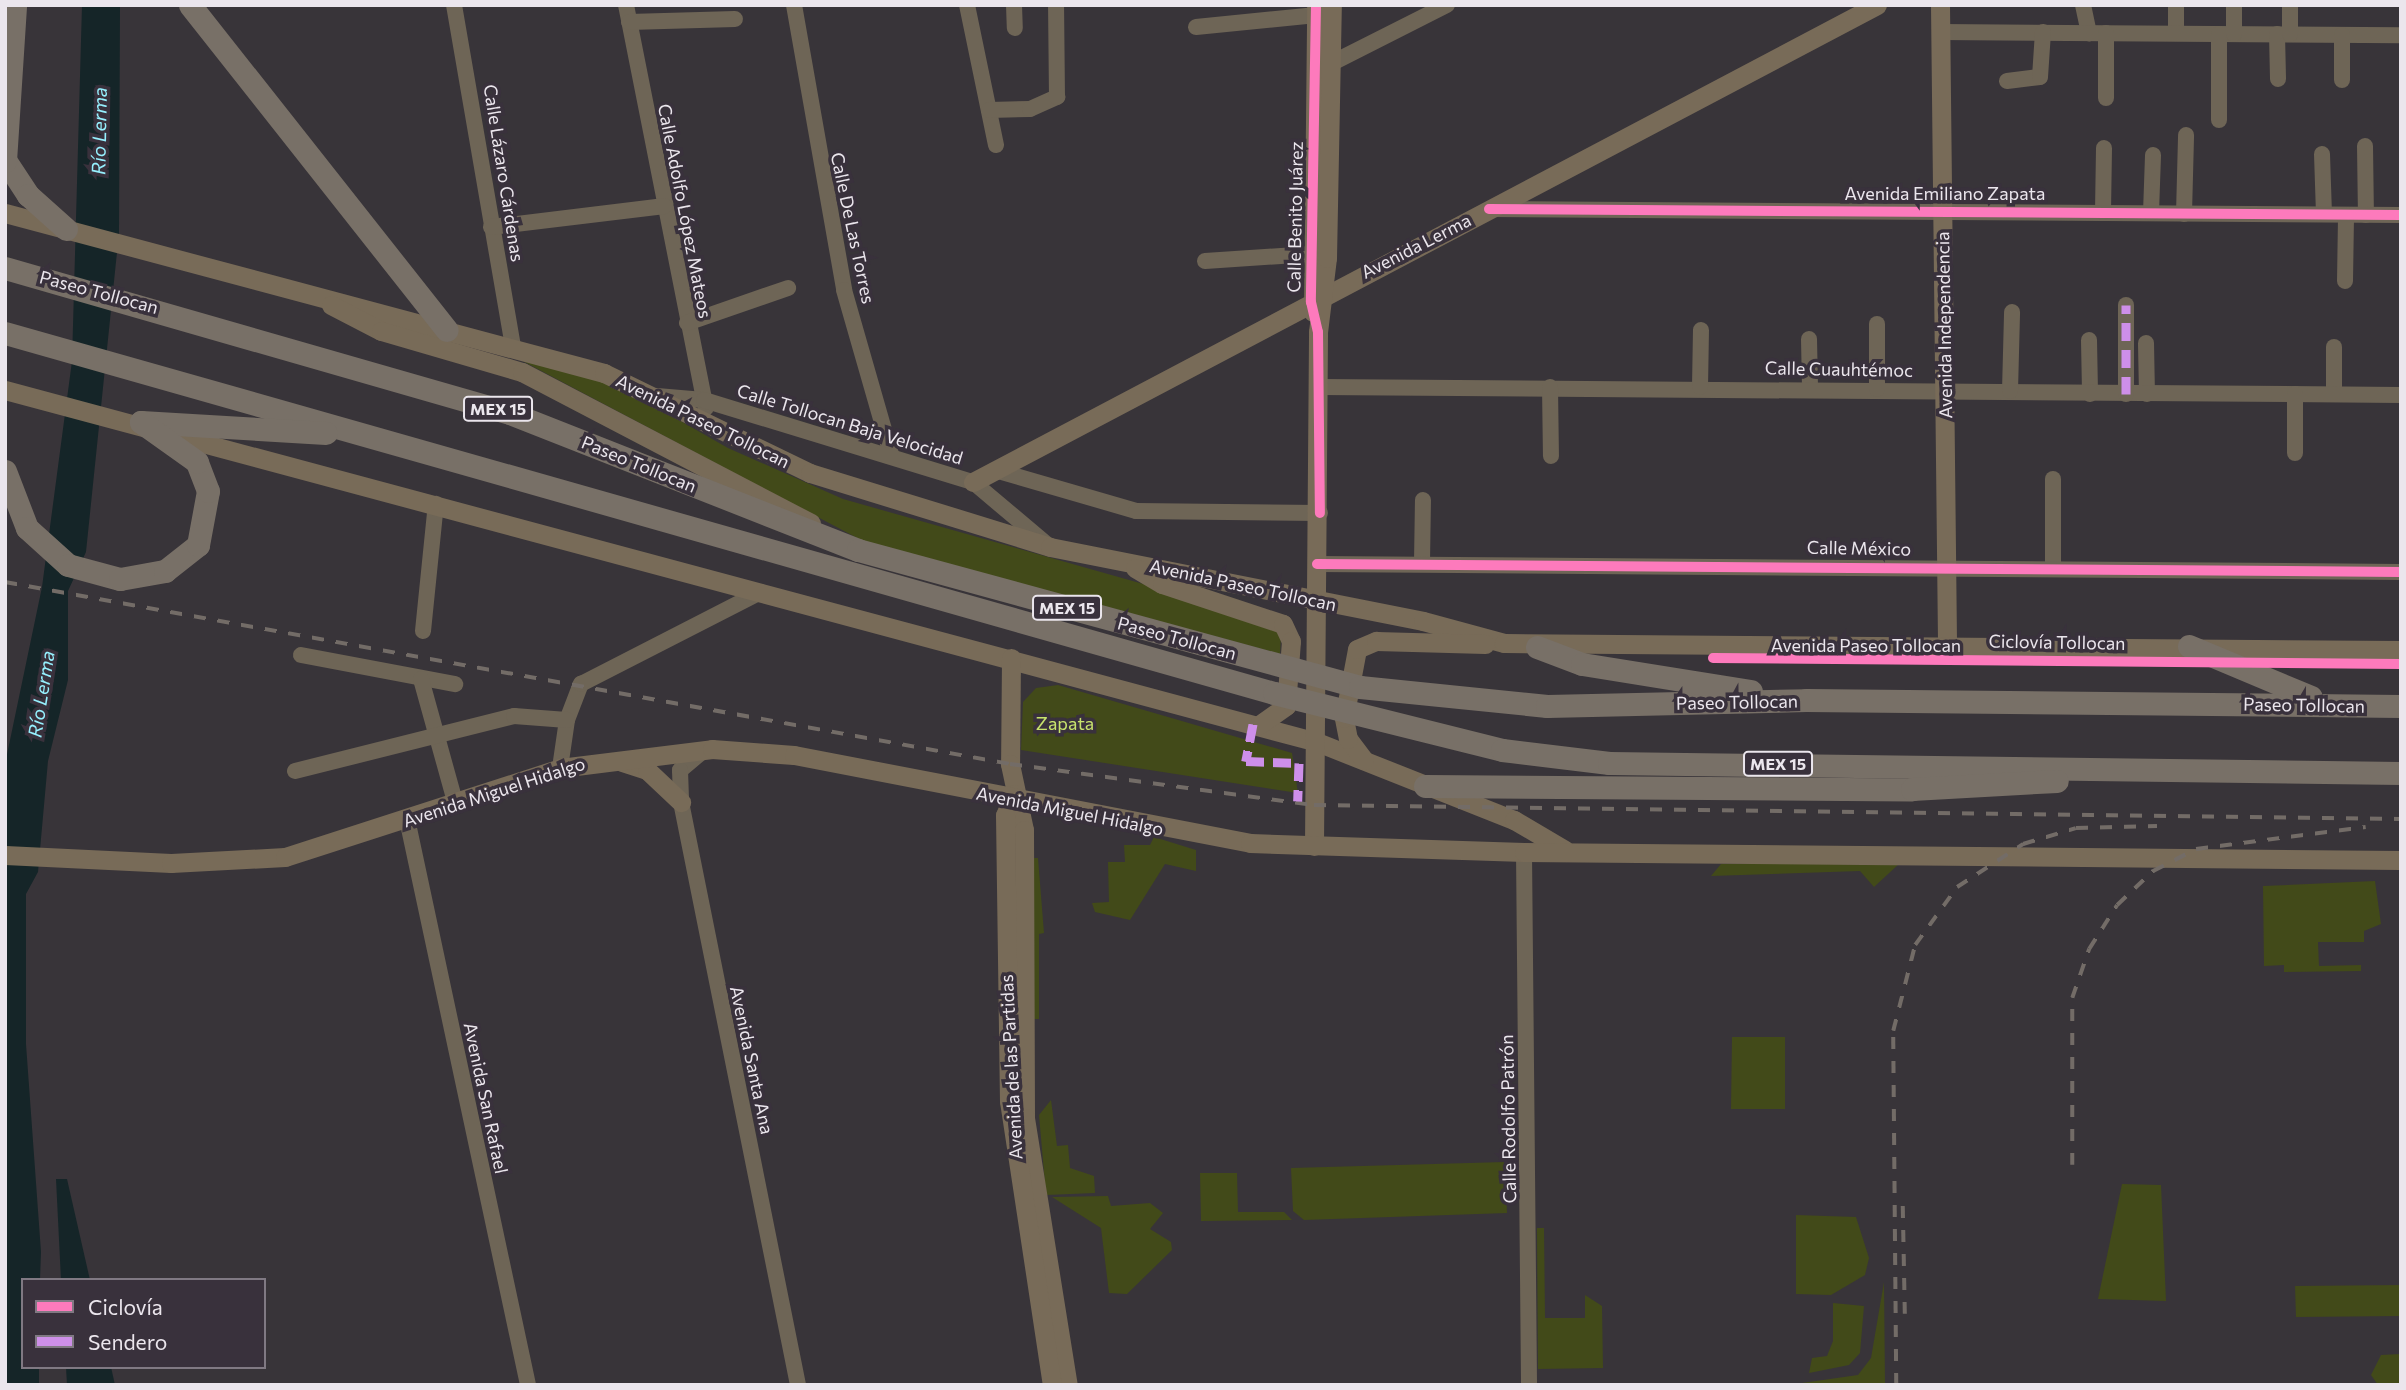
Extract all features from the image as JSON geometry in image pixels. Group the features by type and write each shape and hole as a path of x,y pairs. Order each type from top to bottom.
{"highway":[{"path":"5,52 7,5"},
{"path":"15,5 5,160 27,195 70,230"},
{"path":"190,5 447,330"},
{"name":"Paseo Tollocan","path":"5,268 128,299 510,413 858,550 1360,687 1548,706 1806,700 2401,706"},
{"name":"Paseo Tollocan","path":"5,333 407,443 1275,694 1502,750 1609,763 2200,768 2401,773"},
{"path":"141,422 301,429 407,443"},
{"path":"5,471 27,528 68,565 127,578 181,563 206,524 206,480 190,456 141,422"},
{"path":"2189,646 2240,663 2281,688 2342,705"},
{"path":"1536,647 1582,664 1806,700"},
{"path":"1425,786 1912,789 2200,768"}],"main road":[{"name":"Avenida Lerma","path":"973,482 1877,5"},
{"name":"Avenida Independencia","path":"1940,5 1947,644"},
{"name":"Calle Benito Juárez","path":"1314,846 1317,742 1316,601 1320,513 1318,298 1330,64 1321,9"},
{"name":"Calle Benito Juárez","path":"1318,298 1311,254 1321,9"},
{"name":"Avenida Paseo Tollocan","path":"5,213 604,373 855,491 1050,547 1316,601 1504,643 1536,647 1947,644 2401,650"},
{"path":"320,296 363,325 533,377 858,550"},
{"path":"5,390 141,422 1317,742 1514,820 1566,850"},
{"path":"1125,561 1162,584 1283,624 1291,641 1286,706 1259,725"},
{"path":"1364,760 1349,739 1344,718 1351,659 1361,645 1504,643"},
{"name":"Avenida de las Partidas","path":"1011,658 1025,1118 1068,1385"},
{"name":"Avenida Miguel Hidalgo","path":"5,855 172,863 285,857 561,768 600,758 703,751 794,755 1236,841 1314,846"},
{"path":"600,758 647,770 681,802"},
{"name":"Avenida de las Partidas","path":"1015,798 1009,1101 1052,1385"},
{"path":"1314,846 1524,852 1566,850 2401,860"}],"street":[{"name":"Calle Lázaro Cárdenas","path":"454,5 513,348"},
{"name":"Calle Adolfo López Mateos","path":"626,5 687,323 710,424"},
{"name":"Calle De Las Torres","path":"794,5 844,290 891,454"},
{"path":"967,5 996,145"},
{"path":"1014,5 1015,28"},
{"path":"989,110 1047,106 1059,91 1056,5"},
{"path":"1330,64 1447,5"},
{"path":"2082,5 2089,33"},
{"path":"2176,5 2176,33"},
{"path":"2219,120 2226,34 2234,5"},
{"path":"2278,79 2283,34 2290,5"},
{"path":"1196,27 1321,9"},
{"path":"629,22 735,19"},
{"path":"1940,32 2401,35"},
{"path":"2007,81 2040,77 2043,32"},
{"path":"2106,33 2106,98"},
{"path":"2342,35 2342,80"},
{"path":"2184,214 2186,135"},
{"path":"2365,146 2366,215"},
{"path":"2103,212 2104,148"},
{"path":"2322,153 2324,214"},
{"path":"2151,213 2153,155"},
{"path":"491,227 664,206"},
{"name":"Avenida Emiliano Zapata","path":"1489,209 1942,208 2184,214 2401,215"},
{"path":"2345,281 2346,215"},
{"path":"1205,261 1311,254"},
{"path":"687,323 788,288"},
{"path":"2126,305 2126,394"},
{"path":"2010,391 2012,312"},
{"path":"1877,324 1877,389"},
{"path":"1700,387 1701,330"},
{"path":"1810,339 1810,388"},
{"path":"2089,341 2090,394"},
{"path":"2147,343 2147,394"},
{"path":"2334,347 2334,394"},
{"name":"Calle Cuauhtémoc","path":"1319,387 1700,387 2090,394 2401,395"},
{"path":"1550,387 1551,456"},
{"path":"2295,394 2295,453"},
{"name":"Calle Tollocan Baja Velocidad","path":"657,396 704,400 891,454 973,482 1050,547"},
{"path":"995,470 1136,511 1320,513"},
{"path":"2053,479 2053,567"},
{"path":"1422,562 1423,500"},
{"path":"422,631 436,504"},
{"name":"Calle México","path":"1317,564 1422,562 2401,572"},
{"path":"561,768 567,720 581,684 761,592"},
{"path":"301,655 455,684"},
{"path":"421,678 455,802"},
{"path":"295,771 514,716 567,720"},
{"name":"Avenida Santa Ana","path":"703,751 680,769 681,802 799,1385"},
{"name":"Avenida San Rafael","path":"407,819 527,1385"},
{"name":"Calle Rodolfo Patrón","path":"1524,852 1529,1385"}],"green space":[{"path":"515,357 612,382 728,448 843,499 1267,619 1281,635 1280,654 863,541"},
{"name":"Zapata","path":"1058,685 1292,753 1298,793 1021,750 1023,702 1036,688"},
{"path":"1154,837 1196,850 1196,871 1165,864 1130,920 1095,912 1092,903 1109,902 1108,862 1125,862 1124,845 1150,845"},
{"path":"1027,858 1038,858 1044,933 1039,934 1039,1019 1034,1019"},
{"path":"1900,863 1874,887 1860,871 1711,876 1721,864"},
{"path":"2375,881 2381,924 2364,931 2364,942 2318,942 2319,966 2361,965 2361,971 2284,972 2284,965 2264,966 2263,886"},
{"path":"1732,1037 1785,1037 1785,1109 1731,1109"},
{"path":"1051,1100 1057,1146 1068,1145 1070,1168 1094,1176 1095,1193 1046,1195 1039,1115"},
{"path":"1505,1162 1507,1213 1304,1220 1293,1211 1291,1168"},
{"path":"1200,1173 1237,1173 1238,1212 1284,1212 1292,1220 1201,1221"},
{"path":"2122,1184 2161,1185 2166,1301 2098,1299"},
{"path":"1108,1196 1111,1206 1150,1203 1163,1213 1150,1229 1171,1242 1172,1250 1127,1294 1109,1293 1101,1228 1052,1197"},
{"path":"1796,1215 1856,1217 1869,1258 1865,1275 1831,1295 1796,1294"},
{"path":"1537,1228 1544,1228 1545,1318 1585,1318 1585,1295 1602,1306 1603,1368 1538,1369"},
{"path":"1884,1282 1885,1385 1788,1385 1858,1375 1871,1358"},
{"path":"2401,1285 2401,1316 2296,1317 2295,1286"},
{"path":"1833,1303 1864,1306 1860,1353 1849,1365 1809,1373 1812,1358 1827,1356 1833,1341"},
{"path":"2401,1354 2401,1385 2378,1385 2371,1375 2381,1355"}],"water":[{"name":"Río Lerma","path":"82,5 120,5 119,233 86,552 68,591 68,680 48,761 38,872 26,894 26,1044 41,1252 40,1278 21,1278 21,1369 39,1369 39,1385 5,1385 5,764 42,587 72,361"},
{"path":"56,1179 67,1179 90,1278 61,1278"},
{"path":"66,1369 111,1369 115,1385 67,1385"}],"railway":[{"path":"5,582 1010,764 1314,805 2401,819"},
{"path":"1896,1385 1893,1031 1915,945 1957,887 2023,844 2076,828 2157,826"},
{"path":"2072,1165 2072,998 2089,949 2117,905 2153,871 2196,849 2366,827"},
{"path":"1903,1206 1905,1314"}],"marked path":[{"path":"2126,305 2126,394"},
{"path":"1253,724 1246,761 1299,763 1298,801"}],"cycle path":[{"path":"1316,5 1311,302 1318,332 1320,513"},
{"path":"1489,209 2401,215"},
{"path":"1317,564 2401,572"},
{"name":"Ciclovía Tollocan","path":"1713,658 2401,664"}]}
